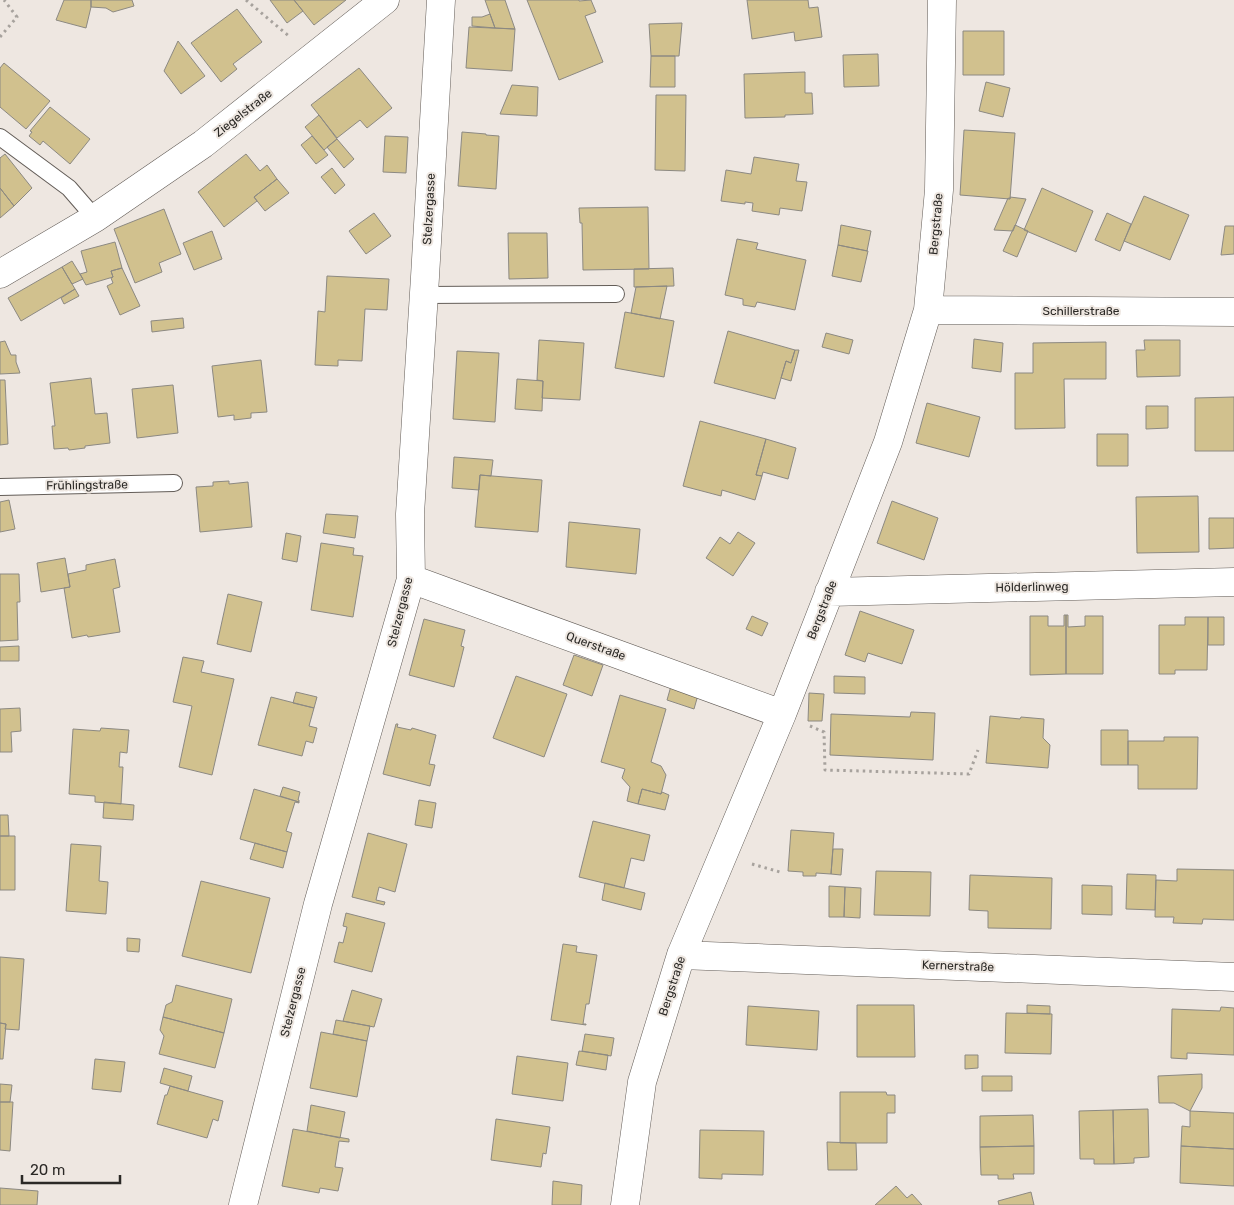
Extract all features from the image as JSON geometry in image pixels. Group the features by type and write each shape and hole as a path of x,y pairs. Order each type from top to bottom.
{"street":[{"name":"Ziegelstraße","path":"0,274 95,218 203,144 385,0"},
{"name":"Stelzergasse","path":"243,1205 318,904 411,578 410,514 441,0"},
{"name":"Bergstraße","path":"625,1205 642,1082 681,955 782,714 888,442 928,310 939,190 942,0"},
{"name":"Schillerstraße","path":"928,310 1234,312"},
{"name":"Querstraße","path":"411,578 782,714"},
{"name":"Hölderlinweg","path":"829,592 1234,582"},
{"name":"Kernerstraße","path":"681,955 1234,977"}],"lane":[{"path":"0,137 69,188 95,218"},
{"path":"424,295 616,294"},
{"name":"Frühlingstraße","path":"0,487 174,483"}],"path":[{"path":"0,37 17,17 4,0"},
{"path":"246,0 313,57"},
{"path":"782,714 824,732 825,770 969,774 978,750"}],"building":[{"path":"64,0 91,0 86,28 56,20"},
{"path":"91,0 132,0 134,6 113,12 106,8 91,7"},
{"path":"270,0 294,0 303,11 287,23"},
{"path":"294,0 346,0 314,25"},
{"path":"485,0 505,0 515,29 495,28"},
{"path":"527,0 591,0 596,12 585,16 603,62 559,80"},
{"path":"747,0 808,0 809,8 818,7 822,37 795,41 794,32 752,39"},
{"path":"237,9 262,42 233,64 237,69 221,82 191,43"},
{"path":"490,14 495,28 472,26 472,17 482,17"},
{"path":"682,23 679,56 651,56 649,24"},
{"path":"469,27 515,29 512,71 466,68"},
{"path":"963,31 1004,31 1004,75 963,75"},
{"path":"178,41 205,76 181,94 164,71"},
{"path":"878,54 879,86 844,87 843,55"},
{"path":"651,56 675,56 675,87 650,87"},
{"path":"4,63 50,101 26,129 0,107 0,68"},
{"path":"359,68 392,108 367,128 360,120 337,138 311,105"},
{"path":"805,72 805,93 812,93 813,114 745,118 744,74"},
{"path":"986,82 1010,88 1003,117 979,111"},
{"path":"512,85 538,87 537,116 500,114"},
{"path":"656,95 686,95 685,171 655,170"},
{"path":"50,107 90,139 70,164 43,141 40,145 29,136 32,132 30,131"},
{"path":"319,115 337,139 324,150 305,127"},
{"path":"964,130 1015,133 1010,199 960,195"},
{"path":"462,132 499,136 496,189 458,186"},
{"path":"312,136 328,155 316,164 301,145"},
{"path":"385,136 408,137 406,173 383,172"},
{"path":"337,139 354,159 344,168 327,147"},
{"path":"5,154 32,188 14,206 0,188 0,158"},
{"path":"246,154 260,171 267,165 277,179 254,197 257,201 224,227 198,192"},
{"path":"754,157 799,164 796,181 807,182 802,211 780,208 779,215 752,211 753,203 721,201 726,170 751,174"},
{"path":"332,168 345,185 335,194 321,177"},
{"path":"277,179 289,193 265,211 254,197"},
{"path":"0,188 14,206 0,218"},
{"path":"1042,188 1093,211 1076,252 1024,230"},
{"path":"1144,196 1189,215 1170,260 1124,241"},
{"path":"1010,197 1026,199 1013,231 994,230 1008,198 1010,199"},
{"path":"648,207 649,269 583,270 582,223 580,223 579,208"},
{"path":"164,209 181,254 159,263 162,272 135,283 114,229"},
{"path":"374,213 391,236 366,254 349,231"},
{"path":"1107,213 1131,224 1120,251 1095,240"},
{"path":"841,225 871,231 867,251 838,245"},
{"path":"1015,225 1028,231 1017,257 1003,251"},
{"path":"1225,226 1234,226 1234,254 1221,255"},
{"path":"212,231 222,259 194,270 183,243"},
{"path":"508,233 547,233 548,278 509,279"},
{"path":"737,239 758,243 756,249 806,260 795,310 757,302 755,307 743,305 743,299 725,295"},
{"path":"115,242 122,268 111,271 113,277 86,285 80,274 87,272 81,251"},
{"path":"838,245 868,251 861,282 832,276"},
{"path":"72,261 83,279 72,284 62,267"},
{"path":"62,267 75,289 21,321 8,298"},
{"path":"122,268 140,306 120,315 107,286 113,283 111,271"},
{"path":"673,268 674,286 634,287 634,269"},
{"path":"327,276 389,279 387,310 365,309 362,361 338,360 338,366 315,365 318,311 325,312"},
{"path":"667,286 660,319 631,313 636,287"},
{"path":"75,289 79,296 64,304 61,298"},
{"path":"625,312 674,321 664,377 615,368"},
{"path":"183,318 184,328 152,332 151,321"},
{"path":"728,331 795,350 791,363 786,361 775,399 714,383"},
{"path":"826,333 853,340 849,354 822,347"},
{"path":"974,339 1003,343 1001,372 972,368"},
{"path":"539,340 584,343 580,400 542,398 543,381 537,380"},
{"path":"1144,340 1180,340 1180,376 1137,377 1136,350 1145,350"},
{"path":"5,341 11,355 16,355 16,362 20,373 0,374 0,342"},
{"path":"1106,342 1106,379 1064,379 1065,428 1015,429 1015,373 1033,373 1033,343"},
{"path":"795,350 799,350 791,381 781,378 786,361 791,363"},
{"path":"457,351 499,353 495,422 453,419"},
{"path":"261,360 267,412 251,413 251,418 234,420 234,415 218,417 212,366"},
{"path":"91,378 95,414 107,413 110,443 69,450 68,448 54,449 52,426 55,426 50,383"},
{"path":"517,379 543,381 542,411 515,409"},
{"path":"0,380 5,380 8,444 0,445"},
{"path":"173,385 178,433 137,438 132,389"},
{"path":"1234,397 1234,451 1195,451 1195,398"},
{"path":"927,403 980,417 969,457 916,443"},
{"path":"1146,406 1168,406 1168,428 1146,429"},
{"path":"700,421 766,439 756,475 762,476 755,500 722,490 721,496 683,486"},
{"path":"1097,434 1128,434 1128,466 1097,466"},
{"path":"766,439 796,448 788,479 763,472 762,476 756,475"},
{"path":"454,457 493,460 491,476 480,475 479,490 452,488"},
{"path":"480,475 542,480 538,532 475,527"},
{"path":"229,481 229,484 248,482 252,527 200,532 196,487 213,486 213,482"},
{"path":"1198,496 1199,552 1137,553 1136,497"},
{"path":"9,500 15,529 0,532 0,502"},
{"path":"892,501 938,518 924,560 877,543"},
{"path":"326,514 358,516 355,538 323,533"},
{"path":"1209,518 1234,518 1234,548 1209,549"},
{"path":"569,522 640,529 636,574 566,567"},
{"path":"738,532 755,543 733,576 706,558 720,537 730,544"},
{"path":"286,533 301,536 297,562 282,559"},
{"path":"321,543 354,548 353,555 363,556 353,617 311,610"},
{"path":"65,558 70,587 41,592 37,563"},
{"path":"115,559 120,587 113,589 120,632 72,638 64,588 70,587 68,574 86,570 86,565"},
{"path":"0,574 19,574 20,602 17,602 18,640 0,641"},
{"path":"228,594 262,602 251,652 217,644"},
{"path":"860,611 914,630 902,664 868,653 865,662 845,655"},
{"path":"1064,615 1066,615 1066,674 1030,675 1030,616 1048,616 1048,626 1064,626"},
{"path":"1066,615 1068,615 1068,627 1085,626 1085,616 1103,616 1103,674 1066,674"},
{"path":"752,616 768,623 762,636 746,629"},
{"path":"1185,617 1208,617 1207,670 1175,670 1175,674 1159,674 1159,625 1185,625"},
{"path":"1208,617 1224,617 1224,645 1208,645"},
{"path":"424,619 465,630 461,646 464,647 454,687 409,675"},
{"path":"19,646 19,661 0,661 0,647"},
{"path":"574,655 603,665 592,696 563,685"},
{"path":"183,657 204,661 201,672 234,679 212,775 179,767 192,706 173,702"},
{"path":"516,676 567,694 544,757 493,738"},
{"path":"834,676 865,677 865,694 834,693"},
{"path":"671,686 698,695 694,709 667,700"},
{"path":"296,692 317,697 314,708 293,703"},
{"path":"809,693 824,694 822,721 808,721"},
{"path":"620,695 666,709 651,762 661,766 666,775 661,794 642,789 638,804 627,801 630,787 622,778 625,769 601,762"},
{"path":"271,697 314,708 309,726 317,728 313,743 306,741 302,756 258,745"},
{"path":"20,708 21,731 11,732 12,752 0,752 0,709"},
{"path":"911,712 935,713 933,760 830,755 831,714 910,717"},
{"path":"990,716 1044,719 1043,738 1050,745 1048,768 986,763"},
{"path":"396,724 398,724 397,727 411,730 412,728 436,735 429,764 435,765 430,786 383,774"},
{"path":"101,728 129,730 127,753 120,752 119,767 123,767 121,804 95,802 95,796 69,794 73,729 100,731"},
{"path":"1101,730 1128,730 1128,765 1101,765"},
{"path":"1164,737 1198,737 1197,789 1138,789 1138,765 1128,765 1128,741 1164,741"},
{"path":"283,787 300,792 299,802 280,796"},
{"path":"254,789 299,802 295,802 286,831 292,833 287,852 240,839"},
{"path":"642,789 669,795 665,810 638,804"},
{"path":"419,800 436,803 432,828 415,825"},
{"path":"104,802 134,805 133,820 103,818"},
{"path":"0,815 8,815 9,836 0,836"},
{"path":"593,821 650,835 644,861 631,858 624,888 579,877"},
{"path":"791,830 834,833 831,874 816,873 816,876 803,876 803,872 788,871"},
{"path":"368,833 407,844 395,892 379,887 376,900 385,902 384,905 352,897"},
{"path":"0,836 15,836 15,890 0,890"},
{"path":"255,843 287,852 283,868 250,859"},
{"path":"71,844 101,846 99,881 108,882 106,914 66,911"},
{"path":"833,849 843,849 841,875 831,874"},
{"path":"1177,869 1234,870 1234,920 1203,919 1202,924 1173,923 1174,917 1155,917 1156,880 1177,881"},
{"path":"876,871 931,872 930,916 874,915"},
{"path":"1127,874 1156,875 1155,910 1126,909"},
{"path":"970,875 1052,878 1051,929 988,928 988,911 969,910"},
{"path":"201,881 270,898 251,973 182,956"},
{"path":"605,883 645,893 641,910 602,900"},
{"path":"1082,885 1112,886 1112,915 1082,914"},
{"path":"829,886 845,887 844,917 829,917"},
{"path":"845,887 861,888 860,918 844,917"},
{"path":"346,913 385,923 372,972 334,962 339,942 343,943 347,927 343,926"},
{"path":"127,938 140,939 139,952 127,951"},
{"path":"563,944 577,946 576,952 597,955 589,1004 586,1004 583,1024 586,1025 551,1020"},
{"path":"0,957 24,959 19,1030 5,1029 6,1024 0,1023"},
{"path":"176,985 232,999 224,1033 163,1017 166,1005 172,1002"},
{"path":"352,990 382,999 374,1027 343,1021"},
{"path":"857,1005 914,1005 915,1057 857,1057"},
{"path":"1027,1005 1050,1006 1050,1014 1027,1013"},
{"path":"748,1006 819,1011 817,1050 746,1045"},
{"path":"1221,1007 1234,1008 1234,1055 1187,1053 1187,1059 1171,1058 1172,1009 1220,1011"},
{"path":"1006,1013 1052,1014 1051,1054 1005,1053"},
{"path":"163,1017 224,1033 215,1068 159,1054 164,1036 160,1030"},
{"path":"336,1020 370,1026 367,1041 333,1034"},
{"path":"0,1023 6,1024 3,1059 0,1059"},
{"path":"321,1032 367,1041 357,1097 310,1088"},
{"path":"585,1034 614,1038 611,1056 582,1051"},
{"path":"579,1051 608,1055 606,1070 576,1065"},
{"path":"965,1055 978,1055 978,1068 965,1069"},
{"path":"517,1056 568,1063 563,1101 512,1094"},
{"path":"95,1059 125,1062 121,1092 92,1089"},
{"path":"164,1068 192,1076 188,1091 160,1083"},
{"path":"1202,1074 1202,1088 1190,1111 1174,1103 1159,1103 1158,1076"},
{"path":"982,1076 1012,1076 1012,1091 982,1091"},
{"path":"0,1084 12,1085 10,1102 0,1102"},
{"path":"170,1086 223,1101 218,1121 213,1119 207,1138 157,1124 165,1095 167,1095"},
{"path":"840,1092 886,1092 887,1095 895,1095 895,1113 887,1113 887,1143 840,1143"},
{"path":"0,1102 13,1102 10,1151 0,1150"},
{"path":"311,1105 345,1112 340,1138 307,1131"},
{"path":"1148,1109 1149,1157 1134,1158 1134,1163 1114,1164 1113,1110"},
{"path":"1113,1110 1114,1164 1094,1164 1094,1159 1080,1159 1079,1111"},
{"path":"1190,1111 1234,1113 1234,1149 1181,1146 1182,1126 1190,1127"},
{"path":"1033,1115 1034,1146 980,1147 980,1116"},
{"path":"496,1119 550,1127 546,1154 543,1153 541,1167 491,1160"},
{"path":"293,1129 349,1139 349,1142 339,1141 335,1167 343,1168 338,1191 320,1188 319,1193 282,1186"},
{"path":"700,1130 764,1131 763,1175 722,1174 722,1179 699,1178"},
{"path":"827,1142 856,1143 857,1170 828,1170"},
{"path":"1034,1146 1034,1174 1013,1174 1014,1179 998,1179 998,1175 981,1175 980,1147"},
{"path":"1181,1146 1234,1149 1234,1186 1180,1183"},
{"path":"553,1181 582,1185 581,1205 552,1205"},
{"path":"896,1186 907,1198 912,1194 922,1205 875,1205"},
{"path":"0,1188 38,1191 37,1205 0,1205"},
{"path":"1031,1192 1034,1205 999,1205 998,1201"}]}
